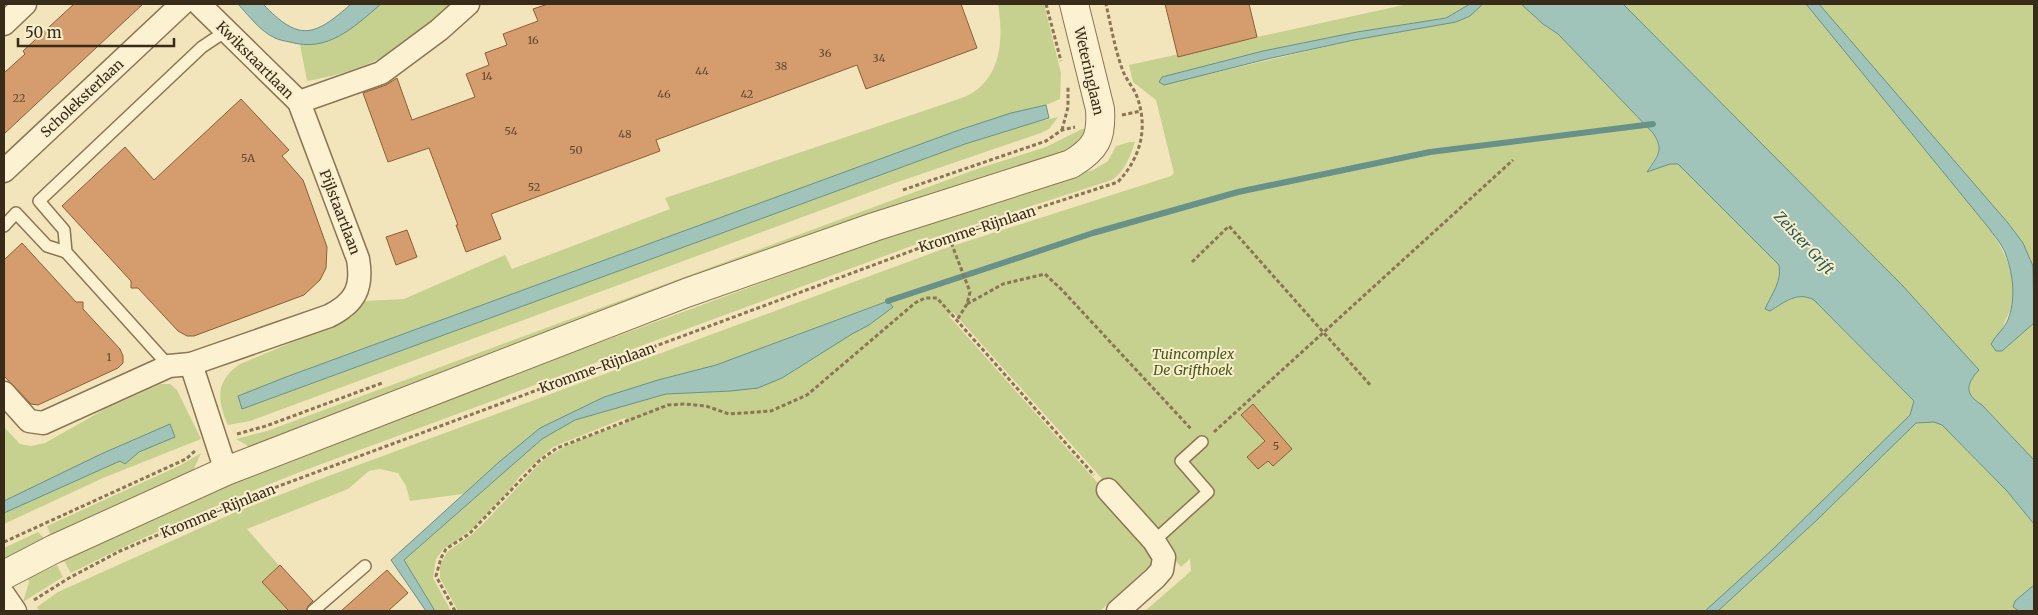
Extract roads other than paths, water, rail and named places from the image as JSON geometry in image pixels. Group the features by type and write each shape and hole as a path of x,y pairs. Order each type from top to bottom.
{"street":[{"path":"4,24 25,4"},
{"name":"Scholeksterlaan","path":"4,171 182,4"},
{"name":"Kwikstaartlaan","path":"199,4 299,102 381,73 439,30 468,4"},
{"name":"Weteringlaan","path":"226,471 686,293 874,227 1071,164 1094,148 1101,120 1100,109 1074,4"},
{"name":"Pijlstaartlaan","path":"4,392 29,421 43,423 180,365 336,313 349,304 359,286 361,274 358,259 299,102"},
{"path":"4,575 54,549 226,471 215,440 180,365"},
{"path":"1108,490 1154,541 1164,558 1162,570 1118,611"},
{"path":"4,595 23,606"}],"lane":[{"path":"66,252 64,230 38,201 202,47 226,30"},
{"path":"4,226 16,214 48,246 66,252 180,365"},
{"path":"1154,541 1208,492 1181,461 1202,442"},
{"path":"313,611 365,566"}],"water":[{"path":"238,4 263,4 287,25 307,31 327,23 351,4 381,4 340,36 316,44 304,44 280,40 270,35 255,23"},
{"path":"1470,4 1483,4 1470,16 1456,22 1354,40 1267,59 1164,85 1159,82 1162,77 1263,51 1357,32 1446,18"},
{"name":"Zeister Grift","path":"1521,4 1623,4 1902,285 1979,370 1969,384 1972,397 1982,405 2034,460 2034,524 2007,491 1942,425 1934,422 1916,423 1818,519 1718,611 1705,611 1772,550 1910,415 1914,401 1814,300 1797,297 1786,301 1770,311 1765,309 1778,282 1779,265 1678,164 1670,164 1647,172 1659,149 1659,144 1653,133 1558,34 1543,24"},
{"path":"1806,4 1819,4 2008,223 2023,243 2033,266 2034,323 2002,351 1996,351 1991,344 2007,322 2012,304 2013,286 2010,267 2002,247 1988,227"},
{"path":"1046,105 1049,118 965,144 242,409 238,396 286,377 959,130 1011,113"},
{"path":"888,301 893,307 869,325 782,378 758,388 666,394 575,420 542,439 404,560 435,611 426,611 391,560 499,462 540,428 604,397 658,380 716,365"},
{"path":"170,424 175,437 139,452 125,464 120,461 4,513 4,501 101,454"},
{"path":"2034,585 2034,611 2019,611 2013,607 2015,601"}],"waterway":[{"path":"888,301 1093,233 1238,192 1430,152 1653,124"}],"park label":[{"name":"Tuincomplex De Grifthoek","path":"1193,362"}]}
